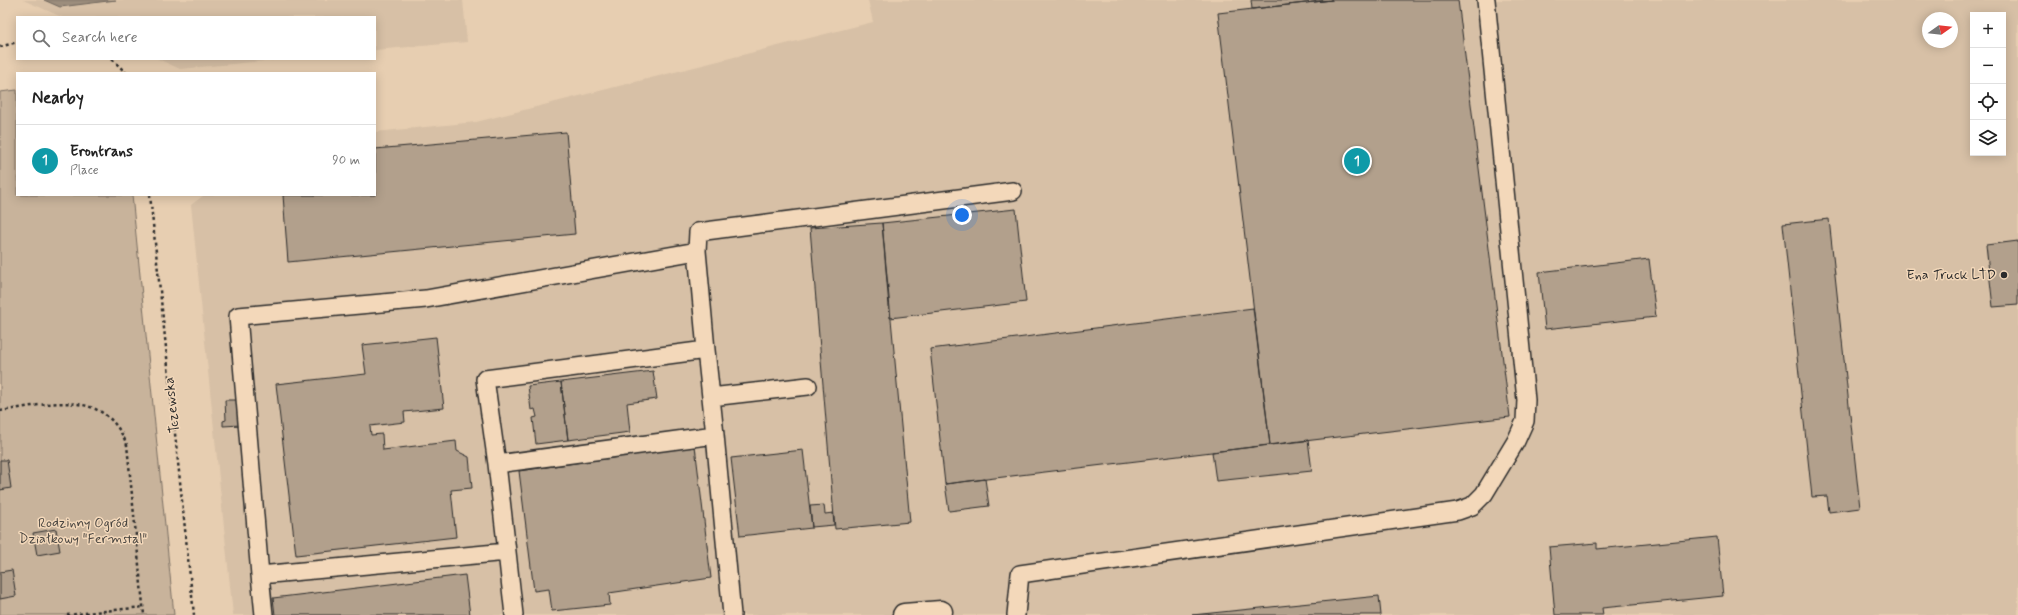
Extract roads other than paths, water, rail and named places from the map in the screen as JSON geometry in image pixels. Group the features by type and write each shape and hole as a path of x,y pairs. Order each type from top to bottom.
{"street":[{"path":"904,615 941,612"}],"lane":[{"path":"1016,615 1020,574 1458,512 1472,506 1484,494 1516,441 1522,428 1525,421 1526,400 1486,0"},
{"path":"732,615 716,435 706,350 698,251 698,232 1013,191"},
{"path":"264,615 238,316 426,299 698,251"},
{"path":"514,615 497,464 485,379 706,350"},
{"path":"711,397 808,386"},
{"path":"497,464 716,435"},
{"path":"260,576 507,552"}],"place":[{"name":"Erontrans","path":"1357,161"},
{"name":"Ena Truck LTD","path":"2004,275"}],"park label":[{"name":"Rodzinny Ogród Działkowy \"Fermstal\"","path":"83,532"}]}
